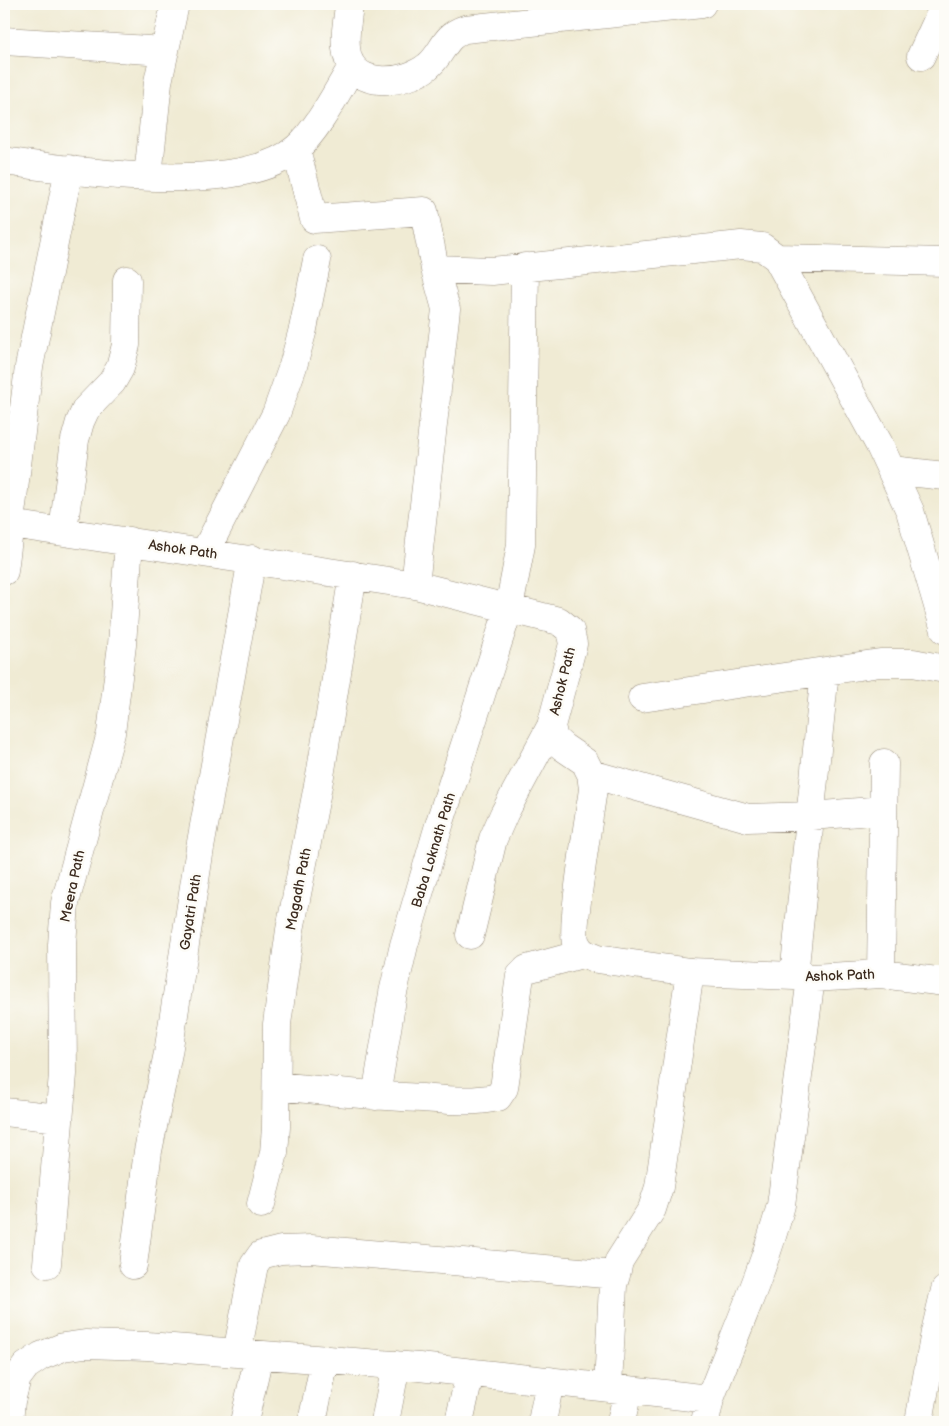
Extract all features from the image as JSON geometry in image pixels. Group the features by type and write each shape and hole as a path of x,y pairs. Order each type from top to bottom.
{"street":[{"path":"148,176 157,92 175,4"},
{"path":"349,4 346,42 347,55 352,67 361,75 392,80 409,77 421,72 430,64 447,40 456,32 465,29 702,4"},
{"path":"921,56 945,4"},
{"path":"4,41 165,51"},
{"path":"4,161 110,174 189,178 242,172 270,164 296,149 310,134 352,67"},
{"path":"296,149 314,219 424,211 446,309 415,585"},
{"path":"4,571 7,523 30,367 69,169"},
{"path":"436,269 492,271 741,245 762,248 777,258 892,470 910,511 945,630"},
{"path":"777,258 945,262"},
{"path":"205,552 276,414 293,366 303,329 317,260"},
{"name":"Baba Loknath Path","path":"376,1096 393,993 404,945 443,813 508,608 521,545 525,267"},
{"path":"63,532 74,440 80,422 86,409 112,382 120,368 126,345 127,280"},
{"path":"892,470 945,476"},
{"name":"Ashok Path","path":"7,523 415,585 559,621 570,630 573,644 551,726 554,739 585,762 591,774"},
{"name":"Meera Path","path":"47,1264 63,1074 62,945 65,903 112,733 122,645 130,541"},
{"name":"Gayatri Path","path":"133,1265 148,1151 168,1053 200,848 252,560"},
{"name":"Magadh Path","path":"261,1204 274,1153 277,1024 290,930 320,770 353,575"},
{"path":"642,698 880,663 913,663 945,669"},
{"path":"9,1422 11,1401 17,1378 26,1366 41,1356 63,1347 85,1344 147,1346 396,1365 550,1381 618,1389 707,1410 775,1230 782,1205 802,977 811,816 825,671"},
{"path":"470,934 494,839 504,814 551,726"},
{"path":"881,974 884,763"},
{"path":"277,1086 376,1096 464,1100 488,1100 498,1097 504,1088 520,976 527,969 582,954 575,942 576,917 594,789 591,774 748,818 811,816 883,810"},
{"name":"Ashok Path","path":"582,954 597,959 690,972 802,977 881,974 945,982"},
{"path":"621,1422 613,1285 620,1260 652,1209 659,1187 690,972"},
{"path":"4,1112 59,1118"},
{"path":"244,1422 254,1266 262,1255 281,1250 311,1249 616,1275"},
{"path":"919,1422 935,1332 945,1290"},
{"path":"312,1422 325,1360"},
{"path":"385,1422 396,1365"},
{"path":"459,1422 470,1373"},
{"path":"542,1422 550,1381"}]}
